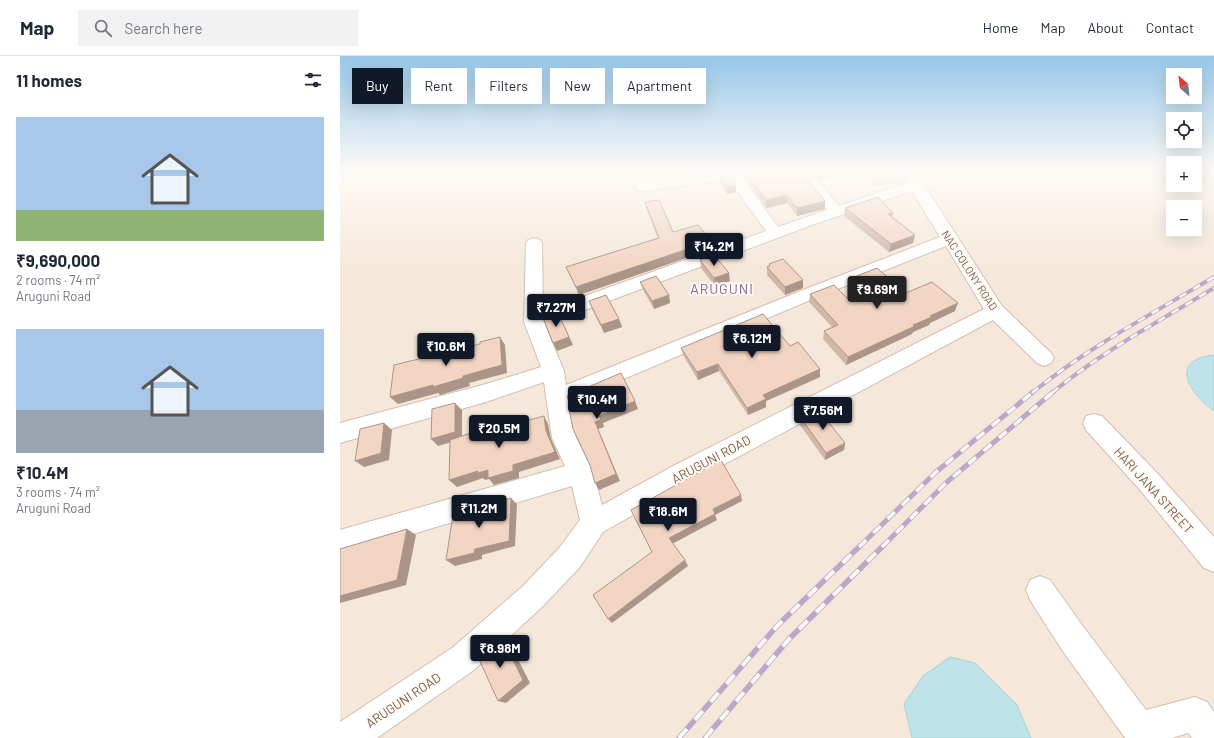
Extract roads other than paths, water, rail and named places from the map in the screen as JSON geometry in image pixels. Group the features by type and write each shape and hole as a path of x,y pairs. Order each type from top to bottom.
{"street":[{"path":"755,205 775,233"},
{"path":"830,205 836,212"},
{"path":"534,322 853,205"},
{"name":"NAC COLONY ROAD","path":"928,205 995,311 1044,358"},
{"path":"558,397 814,292 949,239"},
{"path":"534,243 534,322 553,371 564,438 581,472 594,523"},
{"name":"ARUGUNI ROAD","path":"347,738 463,659 533,596 570,557 594,523 684,472 995,311"},
{"path":"340,433 486,393 553,371"},
{"name":"HARI JANA STREET","path":"1094,423 1150,483 1214,558"},
{"path":"340,543 581,472"},
{"path":"1040,590 1071,636 1139,729 1195,714 1213,738"}],"water":[{"path":"1214,355 1214,411 1205,404 1191,387 1187,378 1187,370 1191,363 1200,358"},
{"path":"950,657 975,663 1017,705 1031,738 912,738 904,704 923,676"}],"railway":[{"path":"1032,393 1097,346 1214,277"},
{"path":"1052,393 1111,350 1214,288"},
{"path":"859,547 936,472 1033,392"},
{"path":"883,546 947,482 1053,392"},
{"path":"679,738 777,626 860,546"},
{"path":"705,738 789,639 883,546"}],"district":[{"name":"ARUGUNI","path":"722,288"}]}
